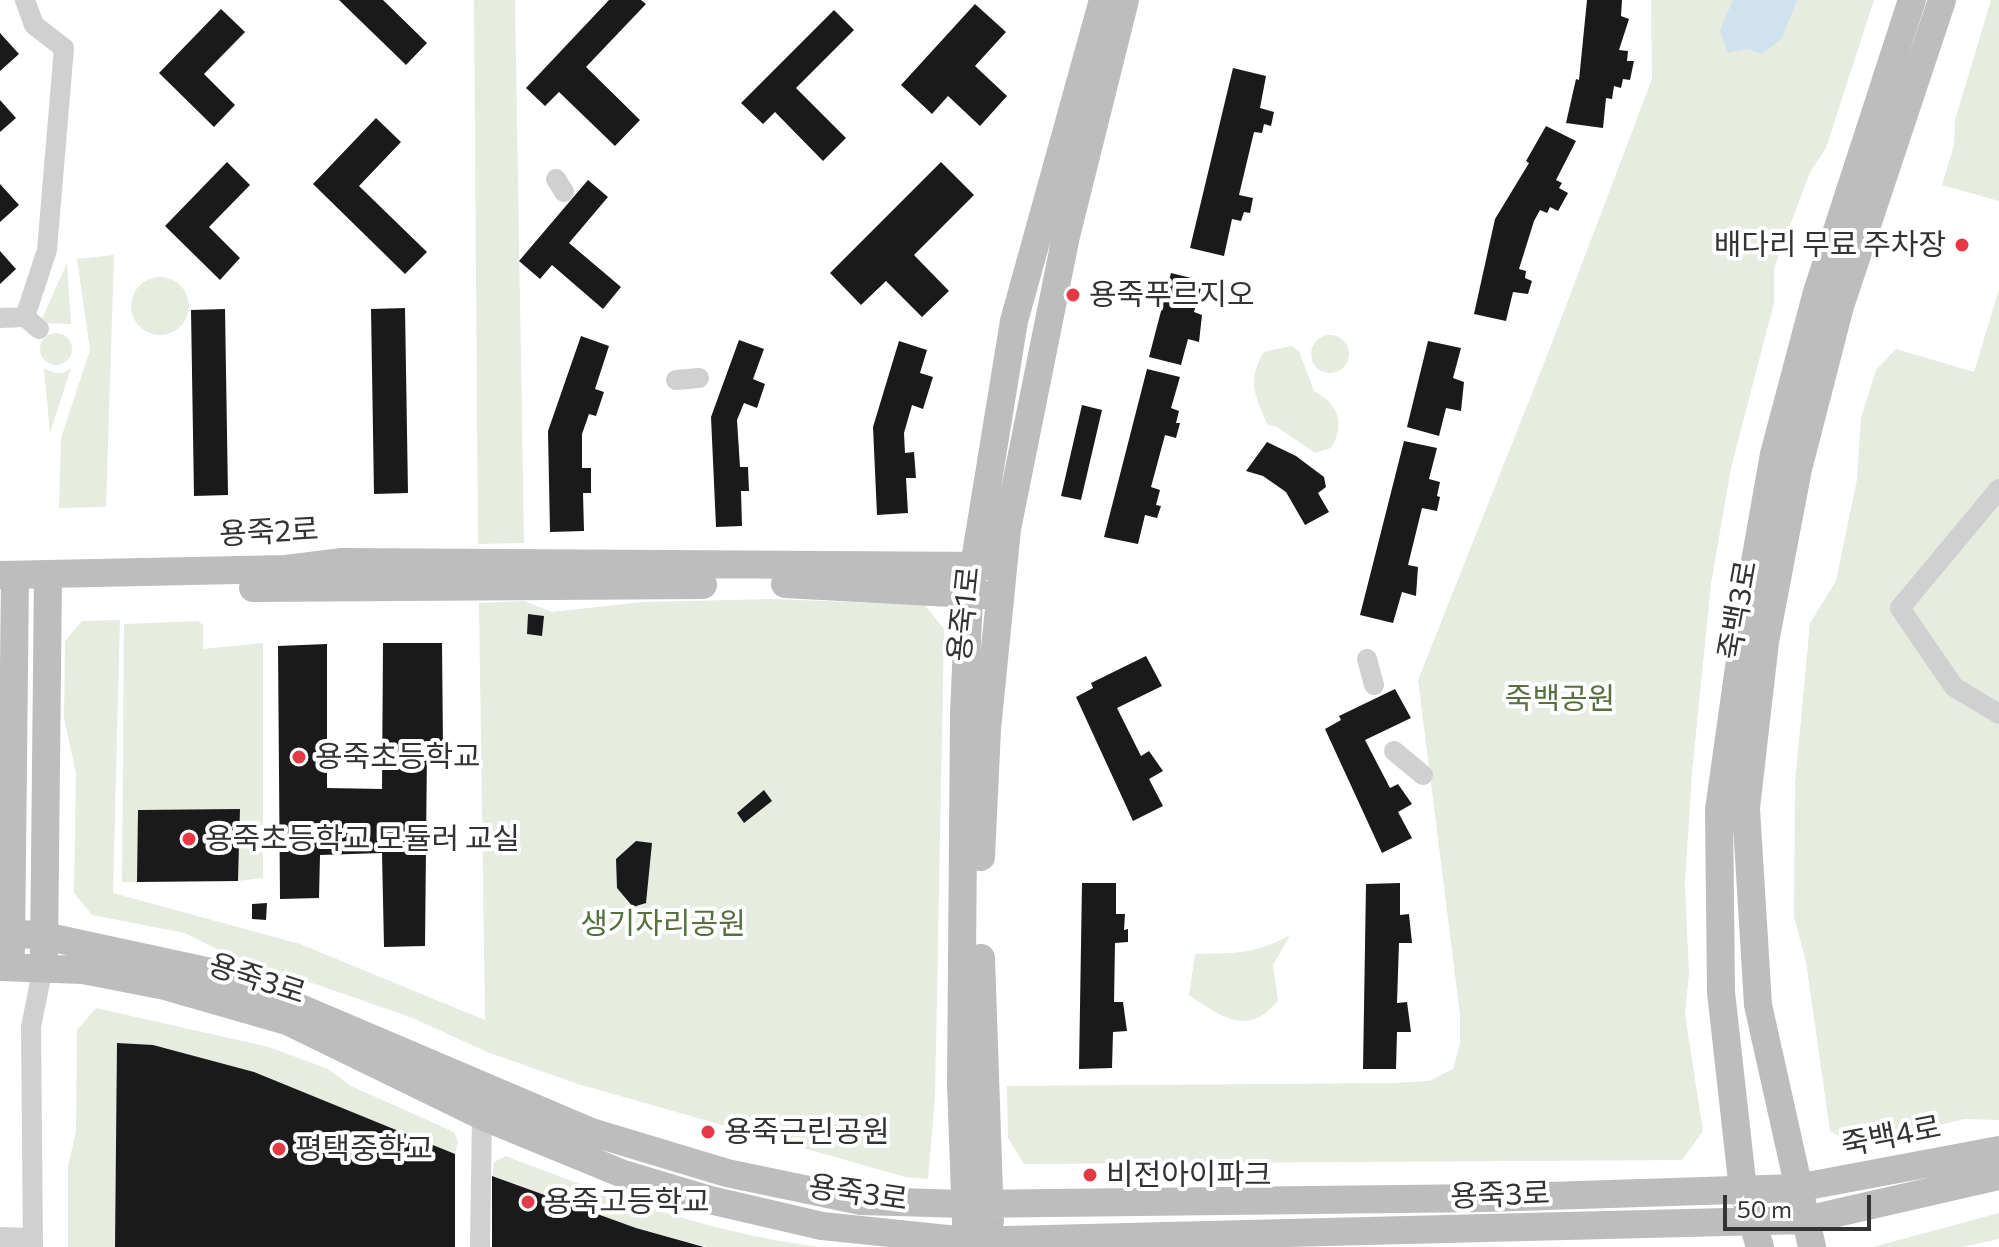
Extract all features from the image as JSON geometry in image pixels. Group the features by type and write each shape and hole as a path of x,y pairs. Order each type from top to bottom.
{"street":[{"path":"0,318 32,323 47,250 64,48 34,25 25,0"},
{"path":"978,1204 961,1084 963,729 972,580 1014,321 1103,0"},
{"name":"용죽1로","path":"980,1244 979,887 987,729 1007,529 1066,236 1125,0"},
{"name":"죽백3로","path":"1756,1235 1743,1190 1721,992 1719,810 1749,596 1774,454 1817,292 1912,0"},
{"name":"죽백3로","path":"1809,1234 1758,1005 1746,808 1765,642 1798,469 1840,306 1942,0"},
{"path":"676,380 699,378"},
{"path":"1999,489 1900,608 1954,687 1999,714"},
{"name":"용죽2로","path":"23,581 286,569 342,562 972,580"},
{"path":"23,581 801,584 972,580 1004,566"},
{"path":"972,580 1001,596"},
{"path":"5,967 23,581"},
{"path":"0,1237 33,1242 31,1027 43,967 44,936 23,581"},
{"path":"1367,659 1374,685"},
{"path":"1394,751 1423,775"},
{"path":"6,932 44,936 220,974 488,1104 480,1247"},
{"name":"용죽3로","path":"5,967 83,970 165,986 287,1021 488,1104 623,1174 710,1200 822,1226 980,1244 1756,1235"},
{"name":"죽백4로","path":"488,1104 727,1173 861,1201 978,1204 1485,1198 1797,1188 1999,1150"},
{"name":"죽백4로","path":"1756,1235 1809,1234 1999,1176"}],"green space":[{"path":"474,0 515,0 524,543 478,544"},
{"name":"죽백공원","path":"1651,0 1874,0 1826,148 1810,172 1774,269 1774,303 1731,468 1711,584 1692,772 1685,883 1689,974 1685,1014 1703,1131 1682,1160 1024,1164 1008,1138 1007,1086 1394,1083 1429,1081 1453,1069 1460,1043 1460,1015 1418,680 1550,348 1652,79"},
{"path":"1991,0 1999,0 1999,201 1942,185 1954,145 1955,120"},
{"path":"114,255 106,507 59,508 61,438 90,350 77,259"},
{"path":"67,263 71,324 40,323"},
{"path":"160,277 171,279 180,286 187,295 187,317 180,326 171,333 160,335 149,333 140,326 133,317 131,306 133,295 140,286 149,279"},
{"path":"1999,289 1999,1120 1964,1119 1859,1146 1830,1131 1806,962 1794,917 1795,783 1810,623 1836,581 1857,479 1861,418 1876,370 1896,349 1974,372"},
{"path":"56,333 67,338 72,349 67,360 56,365 45,360 40,349 45,338"},
{"path":"1330,335 1344,340 1349,354 1344,368 1330,373 1316,368 1311,354 1316,340"},
{"path":"1291,346 1299,351 1314,391 1334,408 1339,423 1331,448 1315,453 1277,427 1268,425 1254,388 1255,372 1264,352"},
{"path":"44,368 58,373 71,368 50,433"},
{"name":"생기자리공원","path":"774,599 925,605 944,629 935,1097 928,1179 905,1177 578,1084 487,1052 413,1018 223,952 185,933 92,915 74,893 76,774 64,718 65,641 82,621 120,620 113,893 300,944 485,1020 479,603 524,601 552,612 643,602"},
{"path":"198,621 203,625 203,649 263,643 263,878 238,881 240,809 137,882 122,882 124,624"},
{"path":"1290,935 1273,965 1278,1001 1256,1019 1234,1020 1189,995 1195,954 1255,950"},
{"name":"평택중학교","path":"96,1008 269,1047 328,1069 351,1086 454,1132 458,1142 455,1154 428,1145 115,1247 68,1247 68,1166 76,1131 77,1030"},
{"path":"506,1156 699,1223 819,1247 707,1247 636,1228 492,1176 494,1162"},
{"path":"1999,1213 1999,1239 1962,1247 1873,1247"}],"water":[{"path":"1733,0 1797,0 1782,38 1762,54 1748,49 1728,53 1720,30"}],"building":[{"path":"339,0 383,0 427,43 406,65"},
{"path":"609,0 641,0 646,4 586,67 640,120 615,146 559,92 545,106 526,88"},
{"path":"1587,0 1622,0 1621,16 1629,19 1619,50 1628,51 1627,61 1634,61 1630,80 1623,79 1621,88 1614,86 1612,99 1606,98 1603,128 1566,123 1576,79 1579,80"},
{"path":"975,4 1006,32 975,66 1007,96 980,126 948,96 932,114 901,85"},
{"path":"221,9 245,32 204,74 235,105 214,127 159,73"},
{"path":"834,10 854,30 796,88 846,138 823,161 775,112 763,124 741,103"},
{"path":"0,33 19,54 0,71"},
{"path":"1233,68 1266,76 1260,108 1274,112 1271,126 1264,124 1262,133 1254,132 1239,195 1253,198 1250,213 1244,212 1241,221 1232,219 1224,256 1190,248"},
{"path":"0,100 16,118 0,132"},
{"path":"376,118 401,142 359,186 427,252 405,274 313,184"},
{"path":"1546,126 1576,141 1556,180 1562,183 1559,188 1568,193 1558,211 1550,207 1547,213 1540,210 1534,221 1519,269 1526,271 1525,278 1532,281 1528,294 1513,292 1506,321 1474,314 1495,219 1529,163 1526,161"},
{"path":"227,162 250,185 209,227 240,258 220,280 165,226"},
{"path":"941,162 974,195 914,255 949,291 922,317 886,281 861,305 830,273"},
{"path":"588,180 608,197 569,243 621,287 603,309 552,265 540,279 519,261"},
{"path":"0,184 19,205 0,222"},
{"path":"0,251 16,269 0,284"},
{"path":"1171,273 1203,281 1194,312 1202,315 1199,342 1188,339 1181,365 1149,357"},
{"path":"405,308 408,493 374,494 371,309"},
{"path":"225,309 228,495 194,496 191,310"},
{"path":"581,336 609,346 595,389 604,392 596,416 589,414 582,434 582,468 591,468 591,493 583,493 584,531 550,532 548,431"},
{"path":"739,340 764,349 753,379 765,384 757,408 744,403 737,420 740,467 748,467 749,491 741,491 742,526 716,527 711,417"},
{"path":"899,341 927,350 920,373 933,377 923,409 912,405 904,433 905,453 914,452 916,478 906,478 908,513 877,515 873,427"},
{"path":"1428,341 1461,348 1453,378 1464,382 1461,411 1446,408 1439,436 1407,427"},
{"path":"1147,369 1180,377 1171,408 1179,411 1176,423 1180,423 1176,438 1165,435 1151,487 1160,490 1156,505 1161,506 1157,518 1145,515 1138,544 1104,537"},
{"path":"1082,405 1102,410 1081,500 1061,496"},
{"path":"1404,441 1437,448 1429,479 1440,482 1437,496 1440,497 1437,511 1422,508 1408,565 1418,567 1416,596 1402,592 1393,623 1360,615"},
{"path":"1267,442 1296,456 1324,477 1326,487 1318,493 1329,512 1305,525 1286,492 1263,476 1246,471"},
{"path":"528,614 544,616 542,636 527,634"},
{"name":"용죽초등학교","path":"383,643 442,643 443,748 427,749 425,946 384,947 382,853 320,855 319,898 280,899 278,646 327,644 327,788 382,789"},
{"path":"1146,656 1162,686 1117,708 1141,756 1149,751 1163,771 1149,779 1163,806 1133,821 1076,697 1093,688 1091,683"},
{"path":"1395,689 1411,718 1365,740 1390,788 1398,784 1412,804 1398,812 1412,838 1382,853 1325,729 1341,720 1339,716"},
{"path":"764,790 772,801 744,823 737,813"},
{"name":"용죽초등학교 모듈러 교실","path":"240,809 238,881 137,882 138,810"},
{"path":"636,841 652,843 646,903 633,907 617,888 616,859"},
{"path":"1082,883 1116,883 1116,914 1125,914 1124,930 1128,929 1128,942 1115,943 1114,1002 1123,1002 1127,1031 1113,1032 1112,1068 1079,1069"},
{"path":"1400,883 1400,915 1409,914 1412,943 1399,943 1397,1003 1407,1002 1411,1032 1397,1032 1396,1069 1363,1069 1366,884"},
{"path":"267,903 266,920 252,919 252,904"},
{"name":"평택중학교","path":"117,1043 153,1045 254,1072 455,1154 455,1247 115,1247"},
{"name":"용죽고등학교","path":"492,1176 636,1228 704,1247 492,1247"}],"place":[{"name":"배다리 무료 주차장","path":"1962,245"},
{"name":"용죽푸르지오","path":"1073,295"},
{"name":"용죽초등학교","path":"299,757"},
{"name":"용죽초등학교 모듈러 교실","path":"189,839"},
{"name":"용죽근린공원","path":"708,1132"},
{"name":"평택중학교","path":"279,1149"},
{"name":"비전아이파크","path":"1090,1175"},
{"name":"용죽고등학교","path":"528,1202"}]}
